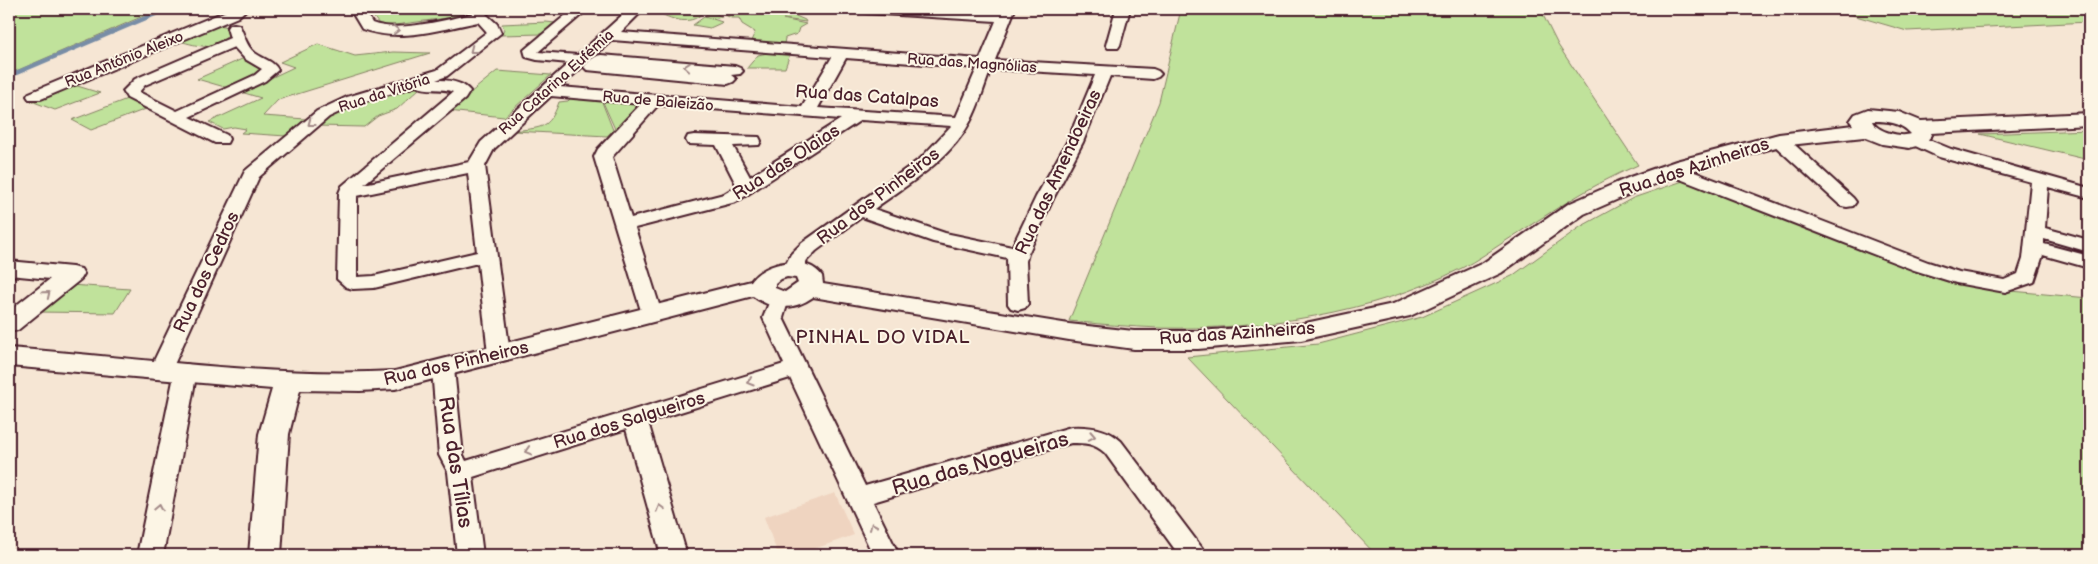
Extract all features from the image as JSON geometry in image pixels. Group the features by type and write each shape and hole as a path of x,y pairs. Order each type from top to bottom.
{"street":[{"path":"357,9 367,26 392,30 413,29 481,13"},
{"path":"581,9 532,50 531,54 581,60"},
{"name":"Rua Catarina Eufémia","path":"477,162 487,146 637,9"},
{"path":"866,9 1006,13"},
{"path":"1113,45 1123,9"},
{"path":"176,117 268,73 269,67 243,52 237,40 232,18 237,11"},
{"name":"Rua António Aleixo","path":"35,96 237,11"},
{"name":"Rua da Vitória","path":"251,175 323,114 353,100 413,83 448,70 494,33 493,27 481,13"},
{"name":"Rua dos Pinheiros","path":"792,270 798,258 809,247 862,211 932,158 950,140 962,122 1006,13"},
{"name":"Rua das Magnólias","path":"608,35 841,54 1153,74"},
{"path":"221,139 133,95 131,92 140,82 237,40"},
{"path":"706,105 756,47"},
{"path":"807,112 841,54"},
{"path":"601,59 732,75 592,67 601,59"},
{"name":"Rua das Amendoeiras","path":"1018,304 1016,261 1018,254 1075,142 1104,71"},
{"path":"413,83 449,86 459,88 462,91 459,96 351,186 348,194 347,279 353,283 374,282 487,255"},
{"name":"Rua de Baleizão","path":"547,91 770,109"},
{"path":"652,314 603,161 604,153 653,101"},
{"name":"Rua das Catalpas","path":"770,109 962,122"},
{"name":"Rua das Olaias","path":"624,225 721,202 747,188 858,115"},
{"name":"Rua das Azinheiras","path":"809,289 1069,332 1134,340 1198,340 1300,332 1401,310 1492,268 1576,210 1622,188 1673,170 1779,140 1867,130 1881,137 1898,141 1917,134 2089,119"},
{"path":"1917,134 1945,153 2089,193"},
{"path":"694,140 753,141"},
{"path":"1779,140 1846,202"},
{"path":"722,141 747,188"},
{"path":"348,194 477,162 499,354"},
{"path":"1673,170 1921,266 1956,277 2005,286 2027,278 2035,246 2040,180"},
{"name":"Rua dos Cedros","path":"150,555 174,370 251,175"},
{"path":"862,211 940,238 1018,254"},
{"path":"2035,246 2089,246"},
{"path":"2035,246 2089,262"},
{"path":"9,268 72,274 9,324"},
{"path":"809,289 812,284 811,278 807,274 792,270 772,274 763,282 770,293 773,318 886,555"},
{"name":"Rua dos Pinheiros","path":"9,358 84,362 288,381 378,381 403,378 443,369 652,314 770,293 797,297 809,289"},
{"name":"Rua dos Salgueiros","path":"460,472 797,368"},
{"name":"Rua das Tílias","path":"443,369 451,454 460,472 470,555"},
{"path":"265,555 274,434 288,381"},
{"path":"635,418 674,555"},
{"name":"Rua das Nogueiras","path":"860,498 1071,435 1096,436 1106,440 1113,448 1193,555"}],"shaded area":[{"path":"835,493 854,535 797,555 778,555 764,517"}],"green space":[{"path":"9,9 147,9 155,11 9,74"},
{"path":"368,9 472,9 454,17 388,26 378,23"},
{"path":"705,9 695,19 682,20 667,17 655,10"},
{"path":"714,9 762,9 752,15 757,15 755,14 764,9 777,9 777,11 782,10 806,22 783,19 806,24 799,28 797,34 785,38 784,44 756,44 751,41 755,32 742,24 739,18 731,18"},
{"path":"1181,9 1540,9 1558,45 1638,165 1586,191 1462,268 1427,284 1353,308 1276,322 1198,328 1149,328 1069,321 1159,102"},
{"path":"1832,9 2089,9 2089,22 1907,31"},
{"path":"711,11 722,17 713,19 721,23 710,28 693,25 704,17 712,19 705,16"},
{"path":"556,23 542,34 501,35 504,29 502,24"},
{"path":"216,25 225,26 228,35 217,44 204,46 176,40"},
{"path":"318,44 355,56 393,52 430,53 278,100 263,116 306,119 286,136 241,133 246,129 234,127 223,129 209,122 261,98 241,92 294,67 280,62"},
{"path":"772,52 790,54 785,68 747,68 758,55"},
{"path":"242,59 259,68 260,73 228,88 197,79"},
{"path":"497,71 551,75 504,117 448,111"},
{"path":"71,84 100,93 55,110 31,101 44,99 58,93 56,92"},
{"path":"409,87 420,88 397,109 378,116 364,127 316,126 345,107"},
{"path":"573,96 600,100 602,102 613,130 607,136 514,131 542,126 551,118 559,102 568,101"},
{"path":"127,99 146,109 91,130 72,120"},
{"path":"602,100 631,102 635,104 637,109 618,131 615,129"},
{"path":"2089,130 2089,160 1980,134"},
{"path":"1683,181 2000,290 2089,298 2089,555 1376,555 1187,357 1318,344 1422,317 1512,276 1580,227 1633,198"},
{"path":"70,285 130,289 115,313 37,312"}],"waterway":[{"path":"9,76 167,9"}],"district":[{"name":"PINHAL DO VIDAL","path":"883,336"}]}
